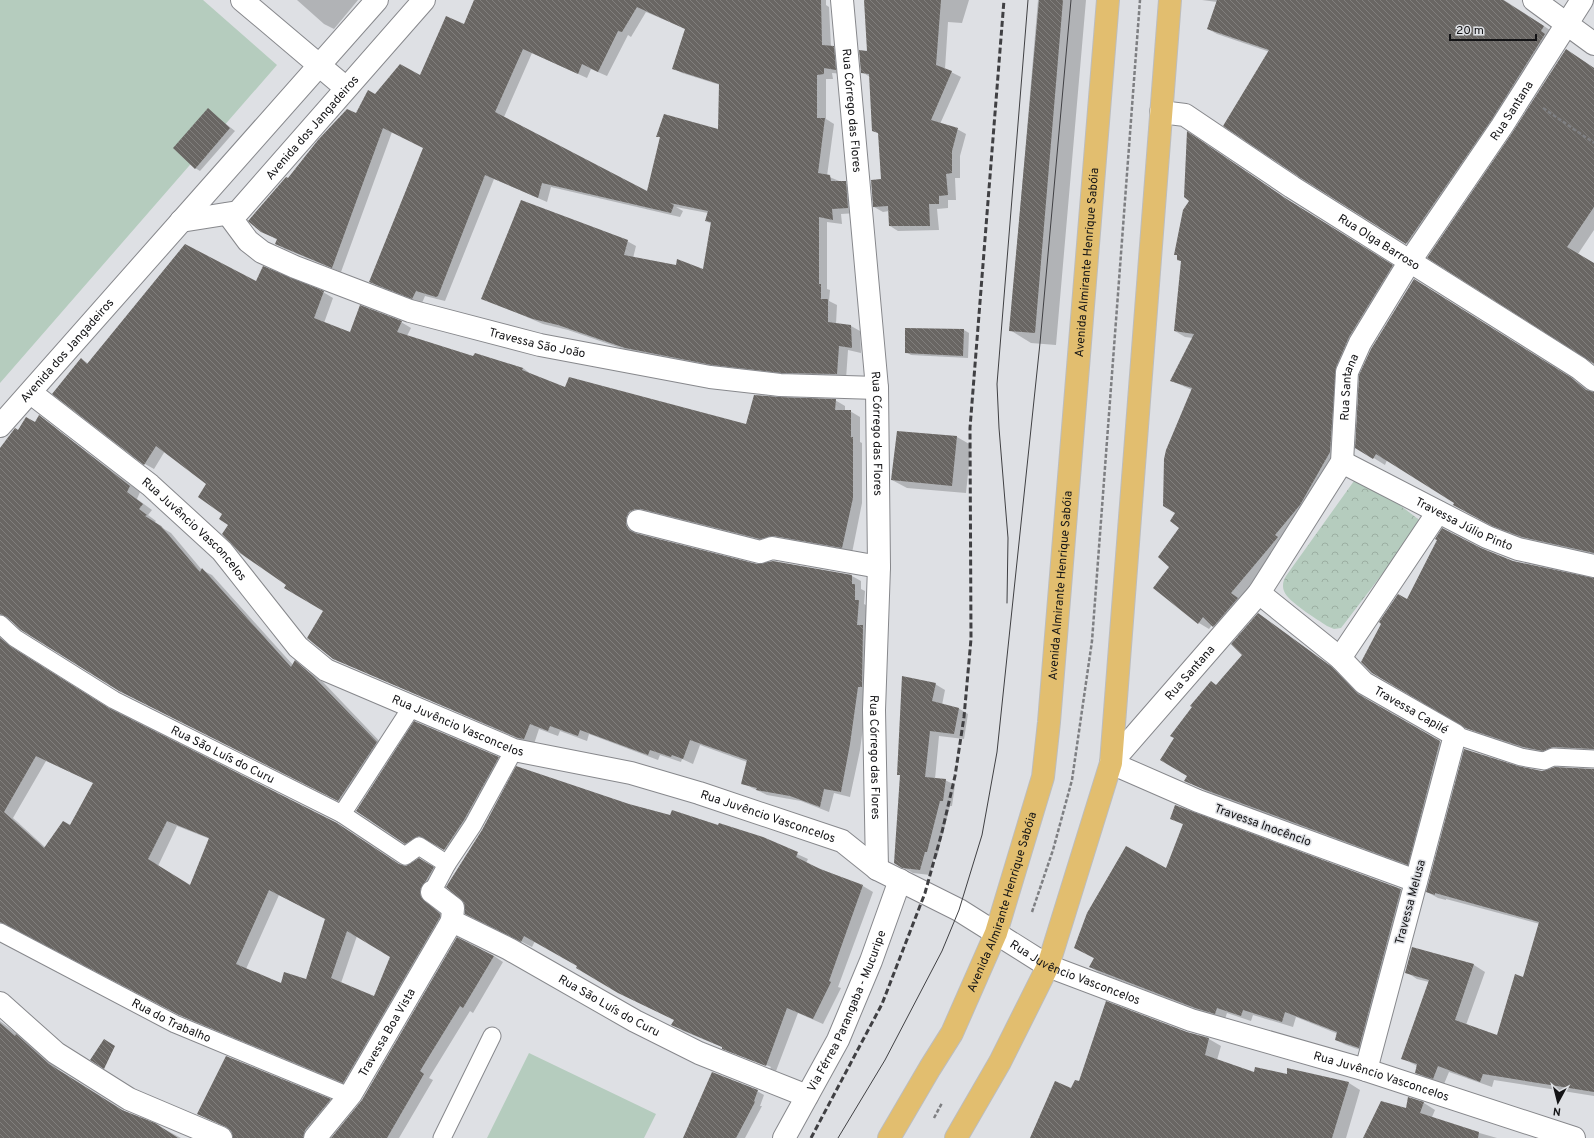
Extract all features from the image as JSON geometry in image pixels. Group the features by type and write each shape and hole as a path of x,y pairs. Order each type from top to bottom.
{"highway":[{"name":"Avenida Almirante Henrique Sabóia","path":"889,1138 952,1033 996,933 1043,777 1049,722 1108,0"},
{"path":"956,1138 1000,1062 1048,966 1111,763 1170,0"}],"street":[{"path":"242,0 346,88"},
{"name":"Avenida dos Jangadeiros","path":"0,426 31,393 377,0"},
{"name":"Avenida dos Jangadeiros","path":"181,221 238,212 424,0"},
{"name":"Rua Córrego das Flores","path":"842,0 877,388 879,567 874,710 877,869"},
{"path":"1534,0 1594,44"},
{"name":"Rua Santana","path":"1111,763 1259,593 1342,462 1347,372 1360,343 1410,261 1523,94 1582,0"},
{"name":"Rua Olga Barroso","path":"1161,112 1185,115 1292,187 1578,368 1594,380"},
{"name":"Travessa São João","path":"228,214 248,241 262,252 295,267 410,311 540,345 703,375 780,385 877,388"},
{"name":"Rua Juvêncio Vasconcelos","path":"31,393 150,485 222,551 298,647 326,670 413,705 514,750 631,774 699,793 842,841 877,869 959,910 1048,966 1191,1020 1366,1070 1574,1138"},
{"name":"Travessa Júlio Pinto","path":"1342,462 1487,537 1518,549 1594,566"},
{"path":"1340,658 1438,512"},
{"path":"638,521 760,552 772,548 879,567"},
{"name":"Travessa Capilé","path":"1259,593 1340,658 1364,683 1455,734"},
{"name":"Travessa Melusa","path":"1366,1070 1455,734"},
{"name":"Travessa Inocêncio","path":"1111,763 1198,800 1416,881"},
{"name":"Via Férrea Parangaba - Mucuripe","path":"784,1138 841,1033 871,961 900,880"},
{"path":"432,892 453,908 452,921"},
{"name":"Rua São Luís do Curu","path":"452,921 509,949 635,1021 699,1054 807,1096"},
{"name":"Travessa Boa Vista","path":"315,1138 349,1096 452,921"},
{"path":"0,1003 56,1053 129,1099 221,1138"}],"lane":[{"name":"Rua São Luís do Curu","path":"0,624 15,638 114,700 342,814 405,856 419,846 447,864"},
{"path":"342,814 413,705"},
{"name":"Travessa Capilé","path":"1455,734 1521,757 1544,761 1553,757 1594,759"},
{"path":"432,892 447,864 473,825 514,750"},
{"name":"Rua do Trabalho","path":"0,932 175,1024 349,1096"},
{"path":"442,1138 492,1036"}],"path":[{"path":"1523,94 1594,143"}],"green space":[{"path":"0,0 203,0 277,65 0,383"},
{"path":"1359,474 1422,522 1341,628 1334,629 1310,615 1291,600 1284,591 1283,584 1286,576"},
{"path":"529,1053 656,1114 644,1138 487,1138"}],"building":[{"path":"474,0 821,0 822,45 834,46 836,70 824,68 824,74 817,75 817,118 825,118 818,173 830,175 831,181 846,181 848,208 832,209 833,220 819,217 819,284 821,284 821,299 828,299 828,322 851,325 852,348 839,346 837,374 781,373 712,365 625,348 558,325 533,319 481,299 521,200 628,240 624,255 676,265 677,259 703,269 711,222 705,221 708,211 670,203 674,205 671,213 542,183 538,198 485,175 438,296 436,297 416,291 412,299 369,282 423,148 383,128 332,268 275,244 277,239 261,232 248,221 286,177 288,178 318,140 347,109 356,113 368,90 375,94 400,64 420,75 446,16 464,24","holes":["637,7 685,29 672,69 719,84 718,129 664,114 656,137 660,137 647,191 495,112 523,49 578,74 582,64 598,72 618,31 622,32"]},
{"path":"864,0 941,0 936,65 952,71 931,120 958,128 952,151 952,173 946,174 948,195 939,196 939,204 929,204 930,226 889,226 888,206 873,207 871,180 881,179 878,133 872,131 869,74 861,73 859,50 867,51"},
{"path":"1039,0 1063,0 1035,333 1009,331"},
{"path":"1217,0 1503,0 1544,26 1541,31 1545,34 1492,119 1406,244 1299,177 1223,126 1269,50 1207,29"},
{"path":"1566,49 1594,68 1594,207 1567,247 1594,263 1594,364 1427,258 1512,133"},
{"path":"208,108 230,128 195,169 173,148"},
{"path":"1187,131 1285,198 1393,265 1349,337 1336,367 1330,452 1300,505 1275,535 1278,537 1231,593 1238,598 1213,627 1203,617 1198,624 1153,588 1169,567 1158,557 1179,528 1170,521 1175,513 1163,506 1164,459 1166,450 1192,388 1170,381 1194,334 1174,331 1181,261 1177,260 1177,255 1174,255 1183,210 1189,201 1184,197"},
{"path":"185,244 256,281 263,266 324,291 314,318 350,332 360,305 402,321 397,332 473,356 475,353 523,368 522,370 565,387 569,377 746,424 754,395 836,399 835,410 851,410 851,437 853,437 853,498 842,548 774,536 760,539 641,509 635,509 629,512 626,518 626,525 629,530 635,533 757,564 773,561 852,575 852,584 855,584 855,600 859,600 857,625 863,625 862,687 858,687 850,744 841,792 824,789 820,807 790,796 756,790 757,788 741,784 747,760 690,740 683,759 672,755 671,757 650,750 648,755 580,730 578,736 550,726 548,731 530,724 524,739 518,738 333,659 307,638 323,611 284,588 286,585 240,553 222,534 228,525 219,519 222,514 198,497 206,484 156,446 144,465 52,394 81,358 87,364"},
{"path":"1414,279 1572,378 1586,390 1594,392 1594,553 1522,537 1492,526 1453,505 1454,503 1376,454 1373,459 1355,448 1359,375 1371,349"},
{"path":"905,328 964,329 963,356 905,353"},
{"path":"39,415 130,486 127,492 143,504 139,509 147,515 145,516 161,526 200,572 202,568 291,667 295,660 313,676 377,742 338,801 119,691 21,630 7,617 0,614 0,448 15,428 18,430 26,417 35,422"},
{"path":"897,431 957,436 952,486 891,480"},
{"path":"1442,528 1481,548 1513,561 1594,578 1594,749 1553,747 1543,751 1523,747 1465,728 1372,673 1361,662 1381,624 1379,622 1398,594 1407,599 1437,540 1435,539"},
{"path":"1258,613 1332,667 1358,694 1440,741 1408,865 1184,781 1187,776 1160,760 1174,738 1170,736 1192,707 1190,706 1211,681 1216,685 1242,655 1231,644"},
{"path":"0,638 10,646 109,708 337,823 399,864 406,866 419,858 434,867 420,891 421,897 440,914 440,917 343,1083 179,1015 0,922","holes":["36,756 93,783 70,825 63,821 44,848 4,812","167,821 209,838 190,885 148,859","269,890 325,919 306,979 284,972 281,983 236,964","347,931 390,957 374,996 331,978"]},
{"path":"902,676 936,683 932,701 959,708 954,734 930,731 925,777 946,779 943,801 940,801 927,852 925,852 920,870 902,868 894,863 900,775 897,775"},
{"path":"414,721 499,757 464,820 444,850 419,836 405,844 356,811"},
{"path":"1464,749 1518,766 1542,771 1555,767 1594,769 1594,1092 1483,1074 1480,1082 1438,1066 1433,1079 1415,1073 1417,1064 1401,1059 1429,980 1405,973 1412,947 1474,964 1455,1020 1497,1035 1515,974 1523,977 1539,922 1435,893 1435,895 1426,892"},
{"path":"516,766 629,804 670,815 672,810 718,825 719,823 763,837 798,852 796,857 820,869 863,885 829,981 831,982 813,1019 787,1008 766,1066 722,1049 722,1047 671,1025 674,1020 618,993 576,968 577,966 524,936 521,942 465,914 464,903 446,887 482,830"},
{"path":"1175,805 1401,889 1359,1048 1335,1040 1337,1032 1285,1012 1282,1022 1243,1010 1241,1016 1217,1008 1215,1014 1195,1008 1089,967 1094,958 1074,948 1087,913 1126,846 1166,868 1183,824 1170,819"},
{"path":"457,937 494,956 463,1008 460,1006 420,1071 424,1074 387,1138 331,1138 362,1100"},
{"path":"1106,1001 1187,1032 1209,1038 1205,1055 1254,1072 1255,1067 1287,1074 1287,1068 1349,1082 1332,1138 1030,1138 1055,1081 1071,1088 1075,1080 1079,1081"},
{"path":"0,1023 15,1036 16,1034 49,1064 122,1110 155,1123 178,1138 0,1138"},
{"path":"104,1039 115,1046 104,1069 90,1060"},
{"path":"226,1056 331,1099 305,1130 303,1138 233,1138 231,1131 226,1127 197,1114"},
{"path":"712,1072 758,1090 754,1101 755,1102 736,1138 683,1138"},
{"path":"1408,1097 1424,1102 1420,1113 1479,1132 1478,1138 1363,1138 1381,1101 1406,1108"}],"tram line":[{"path":"1007,603 1008,538 997,384 1028,0"},
{"path":"838,1138 885,1060 942,951 959,910 982,835 997,752 1040,343 1071,0"}],"railway":[{"path":"811,1138 882,1004 925,893 942,832 955,776 964,717 971,639 970,428 1004,0"}]}
